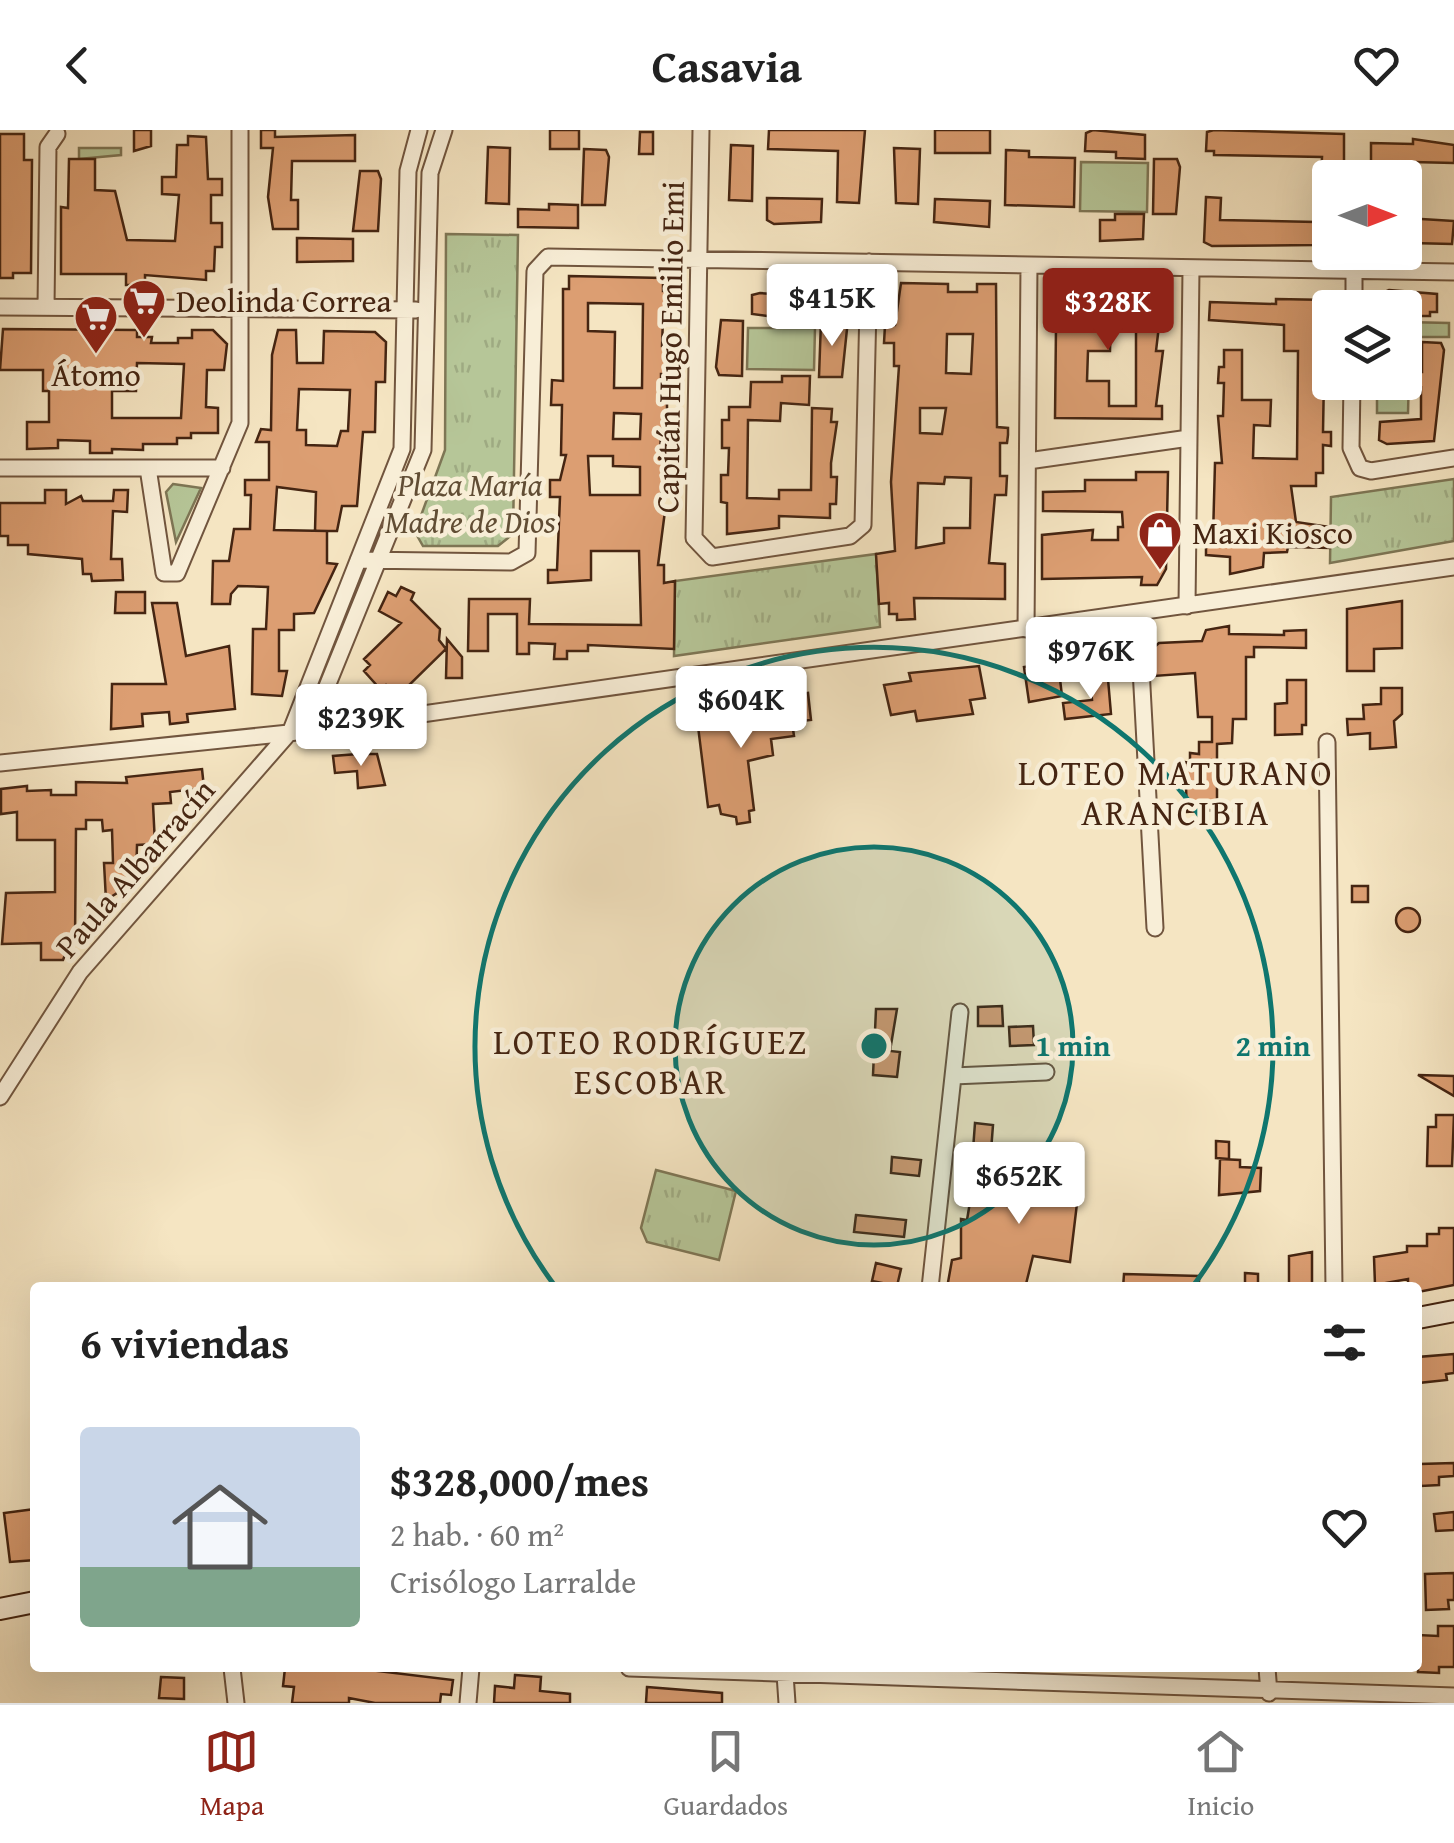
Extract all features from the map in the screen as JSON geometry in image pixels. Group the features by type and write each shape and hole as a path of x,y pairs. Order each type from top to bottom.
{"main road":[{"path":"1422,1317 1454,1311"},
{"path":"0,1608 30,1603"}],"street":[{"path":"148,468 164,573 178,573 241,412 240,130"},
{"name":"Paula Albarracín","path":"289,734 402,450 408,171 418,130"},
{"name":"Paula Albarracín","path":"0,1097 8,1071 95,954 318,706 423,450 432,158 444,130"},
{"name":"Capitán Hugo Emilio Emi","path":"702,130 694,538 712,557 850,536 860,531 864,518 870,262"},
{"path":"46,307 48,146 57,134"},
{"path":"358,560 512,562 528,553 536,271 548,256 1312,270"},
{"path":"1026,628 1029,265"},
{"path":"1188,606 1190,269"},
{"path":"1354,290 1354,270 1454,272"},
{"path":"0,307 427,310"},
{"path":"1352,400 1354,462 1371,470 1452,459"},
{"path":"1028,461 1188,438"},
{"path":"0,468 222,468"},
{"path":"0,762 289,734 1454,567"},
{"path":"1138,613 1155,928"},
{"path":"1327,742 1334,1282"},
{"path":"931,1282 960,1012"},
{"path":"954,1076 1046,1072"},
{"path":"232,1672 236,1703"},
{"path":"468,1703 472,1672"},
{"path":"733,1672 919,1673 1366,1699 1454,1696"},
{"path":"1267,1672 1269,1693"},
{"path":"785,1674 787,1703"}],"green space":[{"path":"79,148 121,148 121,155 79,159"},
{"path":"1081,162 1148,163 1147,212 1080,211"},
{"name":"Plaza María Madre de Dios","path":"446,234 518,235 513,534 498,546 423,546 415,532 445,450"},
{"path":"1422,322 1449,323 1449,337 1422,337"},
{"path":"748,328 815,328 814,370 747,369"},
{"path":"1377,400 1408,400 1408,413 1377,413"},
{"path":"1454,479 1454,541 1330,563 1331,497"},
{"path":"173,484 201,488 176,542 166,492"},
{"path":"876,554 880,627 674,656 675,581"},
{"path":"656,1170 736,1191 719,1260 647,1242 641,1228"}],"building":[{"path":"134,130 151,130 151,146 134,151"},
{"path":"261,130 275,130 275,137 355,135 355,161 292,161 291,200 298,200 298,229 273,229 268,197 273,148 261,148"},
{"path":"550,130 579,130 579,149 550,149"},
{"path":"769,130 865,130 859,203 837,202 838,151 768,149"},
{"path":"935,130 990,130 990,153 935,153"},
{"path":"1093,130 1145,135 1145,159 1116,158 1116,152 1085,151 1086,133"},
{"path":"640,132 653,132 653,154 639,154"},
{"path":"1207,132 1344,134 1344,160 1214,155 1214,151 1206,151"},
{"path":"0,134 24,134 24,160 32,160 31,273 13,273 13,278 0,278"},
{"path":"188,136 206,137 208,179 222,179 222,195 211,195 211,223 222,223 222,247 215,247 214,271 206,271 206,280 145,275 145,285 126,285 126,274 61,274 61,207 68,208 69,159 95,159 95,190 115,191 127,240 175,241 179,195 162,194 162,177 176,177 177,145 188,145"},
{"path":"1413,139 1454,145 1454,163 1371,160 1371,143 1413,144"},
{"path":"731,145 753,146 752,201 729,200"},
{"path":"488,147 510,148 509,204 486,203"},
{"path":"894,148 920,149 918,204 896,203"},
{"path":"584,149 606,150 609,157 605,205 582,205"},
{"path":"1006,150 1029,151 1029,157 1075,158 1074,207 1005,205"},
{"path":"1154,159 1177,159 1180,167 1176,214 1153,214"},
{"path":"360,171 378,171 381,179 378,231 353,231"},
{"path":"1206,197 1221,198 1220,220 1312,222 1312,245 1212,246 1204,242"},
{"path":"767,198 822,199 821,222 774,224 767,220"},
{"path":"935,199 990,201 989,227 934,222"},
{"path":"549,204 578,205 578,228 518,227 518,209 549,210"},
{"path":"1115,214 1144,214 1143,239 1100,241 1100,220 1115,220"},
{"path":"1422,219 1454,221 1452,244 1422,243"},
{"path":"297,238 353,239 353,261 297,262"},
{"path":"569,276 663,278 663,291 669,291 669,319 663,319 662,346 668,346 668,374 661,374 661,401 667,401 667,429 661,429 660,456 666,456 659,510 665,511 658,565 664,565 664,583 675,581 674,649 588,645 588,651 567,651 567,659 554,659 555,644 529,643 529,654 517,654 517,614 488,614 488,651 468,651 469,599 530,599 529,624 641,625 639,551 591,551 591,580 548,583 548,570 557,570 560,497 550,497 550,480 560,480 566,455 561,455 562,405 551,405 552,380 563,381 563,289 569,289","holes":["588,303 643,304 642,388 614,388 615,332 588,331","614,413 641,414 640,439 613,439","588,456 613,456 613,466 640,467 640,495 590,495"]},
{"path":"901,283 948,284 948,292 977,292 977,284 996,284 997,427 1008,428 1007,443 1000,443 1000,476 1007,476 1006,495 995,495 989,563 1005,564 1005,599 914,598 915,619 897,620 897,614 889,614 889,603 879,604 876,554 895,551 891,482 899,366 894,366 894,343 884,343 885,325 895,325","holes":["947,334 973,334 971,374 946,373","920,408 946,408 942,434 920,433","945,477 971,478 970,528 944,528 944,543 916,548 918,483 944,484"]},
{"path":"1063,286 1158,287 1158,300 1162,300 1156,351 1163,351 1156,406 1162,406 1162,419 1055,418 1056,327","holes":["1111,312 1136,312 1136,406 1109,406 1109,381 1087,381 1088,351 1110,351"]},
{"path":"1422,293 1437,294 1437,312 1430,312 1430,316 1422,316"},
{"path":"752,295 812,297 812,322 752,314"},
{"path":"1276,299 1312,300 1312,400 1324,400 1323,432 1331,432 1331,446 1323,445 1323,473 1316,473 1316,486 1291,486 1296,522 1330,527 1330,548 1288,547 1287,552 1264,553 1263,567 1230,574 1230,557 1206,555 1206,537 1213,537 1215,463 1222,463 1218,416 1223,416 1224,383 1218,383 1219,367 1224,367 1224,350 1242,350 1242,400 1271,400 1270,426 1254,425 1253,458 1297,459 1298,351 1284,351 1284,325 1209,320 1210,302 1276,304"},
{"path":"721,320 743,321 742,376 719,375 716,367"},
{"path":"821,321 843,322 847,329 842,377 819,377"},
{"path":"3,329 137,330 137,337 152,337 151,343 178,343 178,338 192,338 192,330 213,330 227,344 224,370 207,370 206,407 218,408 218,433 191,433 191,438 177,438 177,444 143,444 143,450 90,453 90,441 58,440 58,448 27,449 27,422 49,422 49,391 43,391 43,370 0,370","holes":["137,363 184,364 181,418 112,418 112,391 136,391"]},
{"path":"278,330 296,330 297,363 323,363 324,331 375,332 386,342 385,382 376,382 375,432 363,432 357,506 342,506 337,531 327,531 327,563 337,564 314,613 294,614 294,630 279,630 279,671 287,671 282,696 252,694 253,629 266,629 268,587 238,586 231,594 230,604 212,604 213,561 229,561 234,529 250,529 251,495 245,495 245,480 269,480 269,442 256,442 261,429 271,430 272,355","holes":["299,389 350,390 348,431 341,431 337,446 306,445 306,430 297,430","277,487 316,492 315,531 274,530"]},
{"path":"1422,342 1441,343 1444,350 1434,441 1387,444 1379,440 1380,422 1421,419"},
{"path":"782,376 810,376 809,405 781,403 780,421 748,420 747,498 779,499 779,490 811,490 812,408 832,409 831,422 837,422 831,463 831,477 837,477 836,504 830,504 830,518 779,516 779,528 727,534 727,503 721,502 721,475 728,475 729,448 722,448 722,420 729,420 729,407 750,407 751,382 782,382"},
{"path":"1136,472 1168,472 1166,569 1157,585 1141,585 1142,577 1042,579 1042,535 1093,530 1092,540 1118,540 1118,527 1123,527 1122,512 1043,511 1043,492 1085,491 1085,480 1136,480"},
{"path":"45,490 66,490 66,504 81,496 83,501 113,501 114,490 128,490 127,512 113,511 111,559 122,559 123,580 92,581 91,574 83,574 82,559 28,554 28,545 8,545 8,536 0,536 0,503 45,503"},
{"path":"401,587 414,593 411,600 440,629 439,640 446,649 397,697 386,685 381,690 364,671 370,665 364,659 401,623 379,611 388,592 396,596"},
{"path":"116,592 145,592 145,613 115,613"},
{"path":"1402,601 1402,648 1374,649 1374,671 1347,671 1347,609"},
{"path":"152,603 177,603 186,656 229,646 235,709 187,714 188,722 170,724 169,712 142,714 143,726 111,729 112,684 166,684"},
{"path":"1229,626 1229,634 1284,635 1284,631 1306,630 1306,648 1254,647 1254,657 1246,657 1246,719 1233,719 1232,743 1217,744 1217,810 1187,812 1185,762 1190,763 1190,753 1199,754 1199,742 1212,742 1212,717 1198,717 1195,673 1154,676 1153,648 1159,643 1202,641 1206,630"},
{"path":"447,639 462,657 462,678 446,678"},
{"path":"1097,646 1100,667 1060,673 1057,651"},
{"path":"1058,662 1062,696 1029,702 1024,667"},
{"path":"979,666 985,698 970,700 973,714 917,721 915,711 891,715 884,685 911,681 909,673"},
{"path":"1108,679 1111,714 1065,719 1063,703 1092,700 1090,680"},
{"path":"1287,680 1306,680 1306,725 1302,725 1302,734 1275,735 1275,704 1287,703"},
{"path":"1381,688 1402,688 1402,714 1394,721 1396,747 1370,749 1370,733 1348,735 1347,719 1364,719 1363,705 1381,704"},
{"path":"808,693 811,720 792,722 794,736 771,739 773,755 748,761 754,810 749,811 750,822 737,824 736,817 721,814 719,805 708,807 696,710 741,704 744,727 778,723 776,697"},
{"path":"377,754 385,785 358,788 357,771 335,773 333,756"},
{"path":"202,769 204,788 170,792 171,803 153,804 155,844 137,845 136,881 106,900 104,863 113,863 112,830 103,831 102,820 86,820 86,829 76,829 75,941 70,942 63,960 41,960 41,943 2,944 6,893 55,892 55,840 17,840 17,812 1,814 1,789 27,786 27,791 76,795 76,782 127,783 126,777"},
{"path":"1352,886 1368,886 1368,902 1352,902"},
{"path":"1408,908 1417,911 1417,929 1408,932 1399,929 1396,920 1399,911"},
{"path":"1002,1006 1003,1026 978,1026 978,1007"},
{"path":"876,1009 897,1009 890,1051 900,1052 897,1077 873,1075"},
{"path":"1033,1026 1034,1045 1010,1046 1009,1027"},
{"path":"1418,1075 1454,1076 1454,1096"},
{"path":"1436,1115 1454,1115 1452,1166 1427,1166 1428,1127 1436,1127"},
{"path":"975,1123 993,1125 991,1151 973,1150"},
{"path":"1216,1141 1229,1142 1229,1159 1216,1158"},
{"path":"1061,1148 1078,1152 1074,1168 1081,1170 1070,1262 1033,1256 1026,1282 948,1282 952,1260 961,1258 961,1219 967,1220 974,1178 992,1180 989,1203 1019,1208 1030,1158 1057,1164"},
{"path":"892,1157 921,1160 919,1176 891,1173"},
{"path":"1220,1159 1240,1160 1240,1167 1261,1168 1260,1191 1219,1195"},
{"path":"856,1215 906,1220 904,1237 854,1232"},
{"path":"1439,1228 1454,1228 1454,1285 1422,1291 1422,1282 1408,1279 1375,1282 1374,1257 1407,1252 1407,1246 1427,1246 1427,1234 1439,1234"},
{"path":"1312,1252 1312,1282 1289,1282 1289,1256"},
{"path":"876,1263 901,1269 898,1282 872,1281"},
{"path":"1245,1273 1258,1274 1258,1282 1245,1282"},
{"path":"1124,1274 1199,1276 1199,1282 1123,1282"},
{"path":"1454,1354 1454,1373 1446,1374 1447,1380 1422,1383 1422,1357"},
{"path":"1454,1463 1454,1476 1439,1477 1439,1485 1422,1486 1422,1464"},
{"path":"30,1510 30,1560 10,1562 4,1513"},
{"path":"1454,1512 1454,1530 1436,1531 1434,1514"},
{"path":"1454,1573 1454,1600 1448,1600 1449,1609 1426,1610 1425,1574"},
{"path":"1438,1626 1454,1626 1454,1667 1439,1667 1439,1673 1418,1672 1422,1672 1422,1635 1438,1636"},
{"path":"285,1672 386,1672 453,1680 451,1695 441,1694 440,1703 375,1703 349,1698 349,1703 292,1703 294,1687 283,1686"},
{"path":"515,1675 541,1677 540,1691 570,1694 570,1703 494,1703 495,1686 514,1688"},
{"path":"161,1677 184,1678 184,1699 159,1698"},
{"path":"647,1687 722,1693 722,1703 646,1703"}],"place":[{"name":"Deolinda Correa","path":"144,339"},
{"name":"Átomo","path":"96,355"},
{"name":"Maxi Kiosco","path":"1160,571"}],"district":[{"name":"LOTEO MATURANO ARANCIBIA","path":"1176,793"},
{"name":"LOTEO RODRÍGUEZ ESCOBAR","path":"651,1062"}]}
